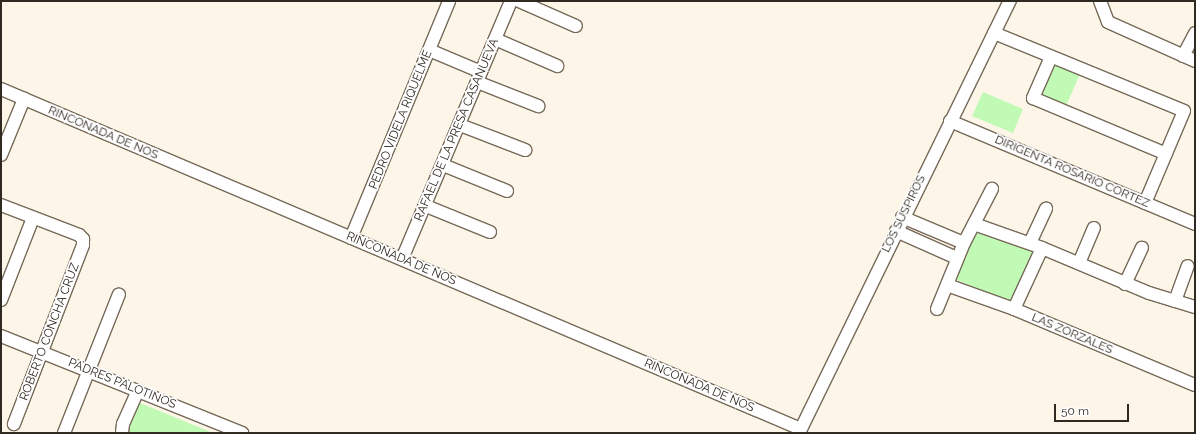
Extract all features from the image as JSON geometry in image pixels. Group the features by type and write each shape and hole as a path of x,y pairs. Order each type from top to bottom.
{"street":[{"name":"PEDRO VIDELA RIQUELME","path":"351,238 449,1"},
{"name":"RAFAEL DE LA PRESA CASANUEVA","path":"402,259 426,206 511,1"},
{"path":"519,1 576,26"},
{"name":"LOS SUSPIROS","path":"800,431 902,217 1010,1"},
{"path":"1100,1 1108,22 1195,61"},
{"path":"994,33 1184,111 1145,203"},
{"path":"1183,56 1195,33"},
{"path":"495,39 557,66"},
{"path":"429,50 538,106"},
{"path":"1051,57 1033,98 1166,154"},
{"name":"RINCONADA DE NOS","path":"1,89 402,259 800,431"},
{"path":"1,155 24,99"},
{"name":"DIRIGENTA ROSARIO CORTEZ","path":"950,121 1145,203 1194,220"},
{"path":"460,125 525,150"},
{"path":"443,165 507,191"},
{"path":"937,309 957,258 992,189"},
{"path":"1,205 33,218 1,300"},
{"path":"426,206 490,232"},
{"path":"1030,243 1046,208"},
{"path":"902,217 964,243"},
{"name":"ROBERTO CONCHA CRUZ","path":"14,424 83,246 83,239 79,235 33,218"},
{"path":"974,224 1030,243 1125,284 1195,307"},
{"path":"1079,263 1094,228"},
{"path":"896,231 957,258"},
{"path":"1014,309 1042,248"},
{"path":"1125,284 1142,248"},
{"path":"1175,301 1188,266"},
{"name":"LAS ZORZALES","path":"947,285 1014,309 1193,383"},
{"path":"64,433 119,294"},
{"name":"PADRES PALOTINOS","path":"1,336 138,391 226,430 242,433"},
{"path":"122,433 123,424 138,391"}],"green space":[{"path":"1055,64 1080,74 1066,106 1042,96"},
{"path":"983,92 1023,109 1013,133 972,116"},
{"path":"978,232 1035,251 1012,303 955,279 975,233"},
{"path":"138,402 213,433 125,433"}]}
